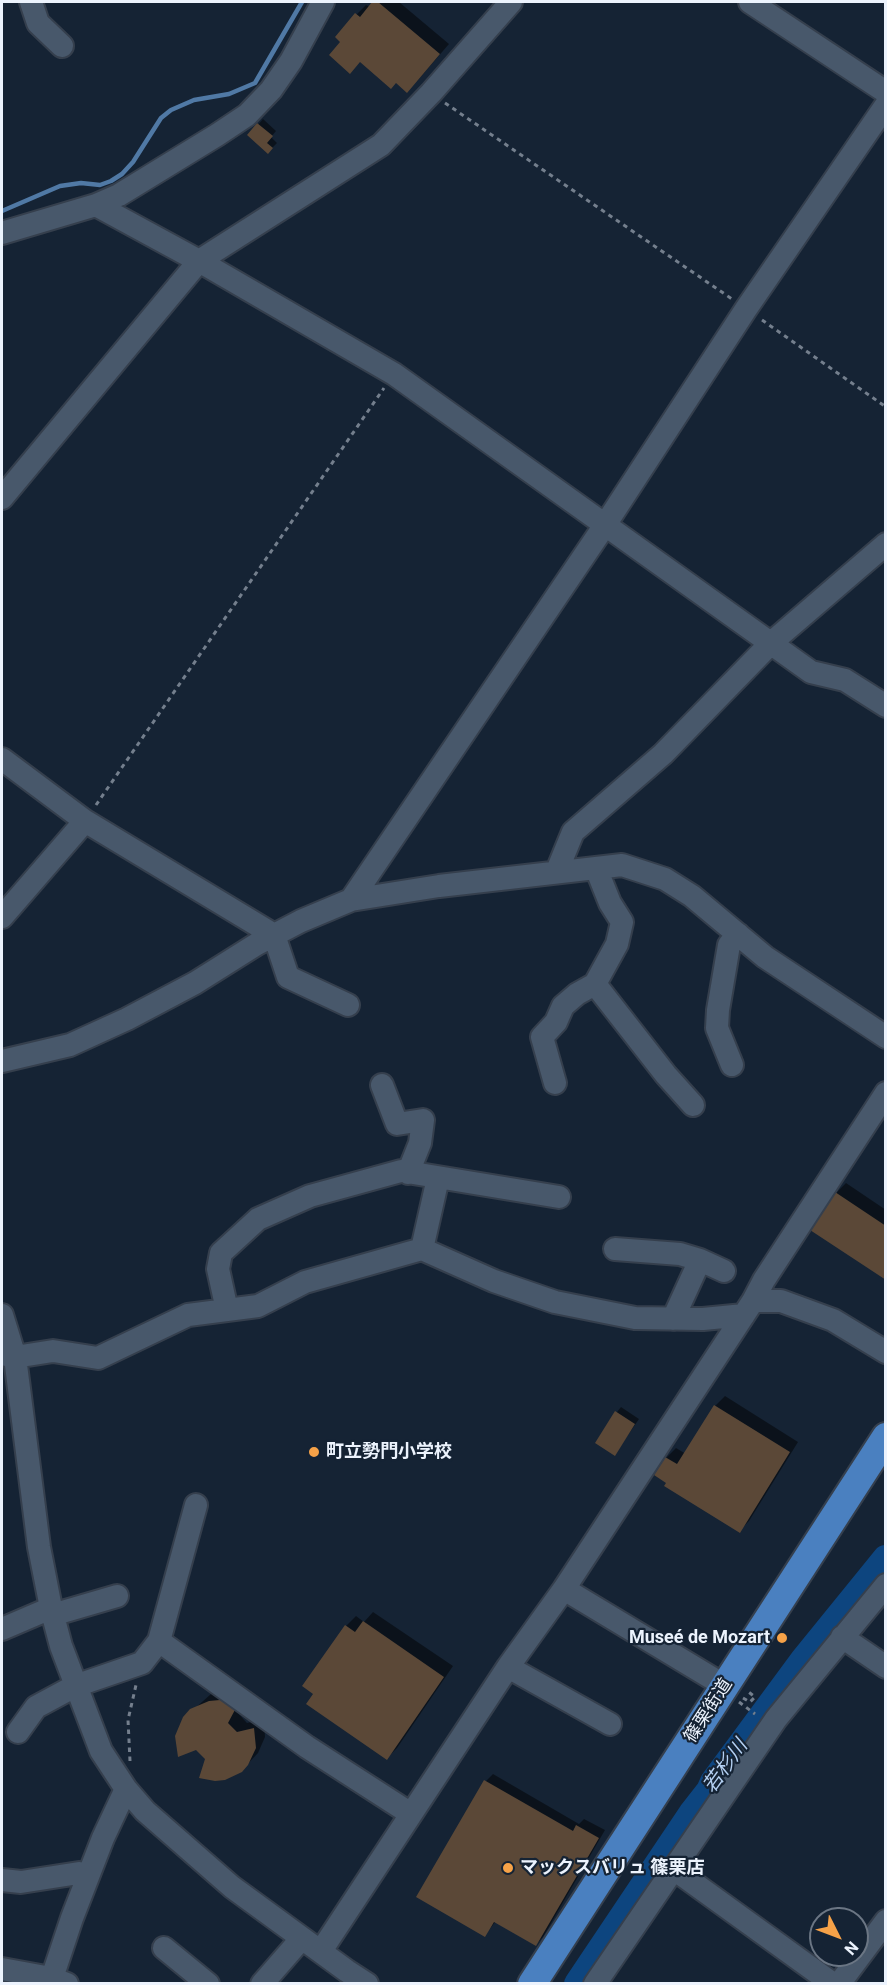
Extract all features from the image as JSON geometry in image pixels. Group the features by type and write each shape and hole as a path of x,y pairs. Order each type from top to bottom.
{"main road":[{"name":"篠栗街道","path":"532,1983 732,1689 885,1437"}],"street":[{"path":"31,2 38,23 62,46"},
{"path":"2,233 96,205 119,195 247,115 271,90 291,61 323,2"},
{"path":"2,498 199,261 381,145 431,93 511,2"},
{"path":"750,2 885,92"},
{"path":"351,900 885,105"},
{"path":"96,205 199,261 394,375 811,672 845,680 885,706"},
{"path":"557,871 573,832 663,754 771,644 885,544"},
{"path":"2,759 85,821 274,935 288,977 348,1005"},
{"path":"2,917 85,821"},
{"path":"2,1061 70,1045 127,1019 195,983 257,944 351,900 439,886 622,865 665,879 692,896 765,957 885,1037"},
{"path":"555,1083 542,1037 556,1023 563,1006 577,994 595,984 617,944 622,922 610,903 596,868"},
{"path":"732,1065 717,1028 729,945 738,934"},
{"path":"595,984 666,1075 693,1105"},
{"path":"382,1085 397,1124 423,1120 420,1143 408,1173"},
{"path":"321,1951 508,1667 564,1589 885,1093"},
{"path":"227,1310 218,1269 221,1253 258,1219 310,1196 401,1171 559,1197"},
{"path":"422,1249 438,1178"},
{"path":"8,1356 53,1351 98,1358 188,1315 258,1306 306,1282 422,1249 494,1281 555,1302 635,1318 703,1319 781,1300 833,1320 885,1352"},
{"path":"615,1249 680,1254 724,1271"},
{"path":"673,1319 700,1260"},
{"path":"2,1315 51,1611 75,1686 101,1751 126,1789 145,1811 232,1887 321,1951 342,1977 367,1983"},
{"path":"18,1732 36,1707 75,1686 142,1663 159,1641 196,1505"},
{"path":"595,1983 771,1726 885,1585"},
{"path":"564,1589 732,1689"},
{"path":"2,1629 51,1611 117,1596"},
{"path":"842,1637 885,1667"},
{"path":"159,1641 307,1747 411,1814"},
{"path":"508,1667 610,1724"},
{"path":"2,1970 56,1982 88,1876 126,1789"},
{"path":"674,1869 832,1983"},
{"path":"2,1880 21,1882 79,1873 88,1876"},
{"path":"838,1983 885,1922"},
{"path":"262,1983 302,1938"},
{"path":"164,1948 208,1983"}],"path":[{"path":"431,93 885,407"},
{"path":"85,821 394,375"},
{"path":"126,1789 132,1772 128,1720 142,1663"},
{"path":"732,1689 771,1726"}],"building":[{"path":"372,2 378,2 440,54 407,93 396,83 391,89 360,62 350,74 329,55 340,42 335,37 355,13 360,17"},
{"path":"257,123 273,136 267,143 273,148 268,154 247,135"},
{"path":"835,1192 886,1226 886,1280 810,1230"},
{"path":"714,1405 790,1452 740,1533 664,1486 666,1483 654,1475 665,1457 677,1464"},
{"path":"615,1411 635,1424 615,1456 595,1443"},
{"path":"363,1621 444,1677 387,1760 306,1704 313,1694 302,1686 345,1625 355,1632"},
{"path":"220,1700 237,1706 228,1723 237,1732 254,1728 256,1748 242,1772 225,1780 215,1781 199,1778 205,1759 196,1750 178,1757 175,1736 183,1717 190,1709 209,1701"},
{"name":"マックスバリュ 篠栗店","path":"484,1780 573,1831 576,1825 599,1838 536,1946 494,1922 485,1937 416,1897"}],"waterway":[{"path":"2,211 60,186 81,183 100,185 111,181 122,174 133,162 161,118 171,110 194,100 229,94 255,83 302,2"},
{"name":"若杉川","path":"578,1984 714,1782 804,1660 886,1559"}],"place":[{"name":"町立勢門小学校","path":"314,1452"},
{"name":"Museé de Mozart","path":"782,1638"},
{"name":"マックスバリュ 篠栗店","path":"508,1868"}]}
